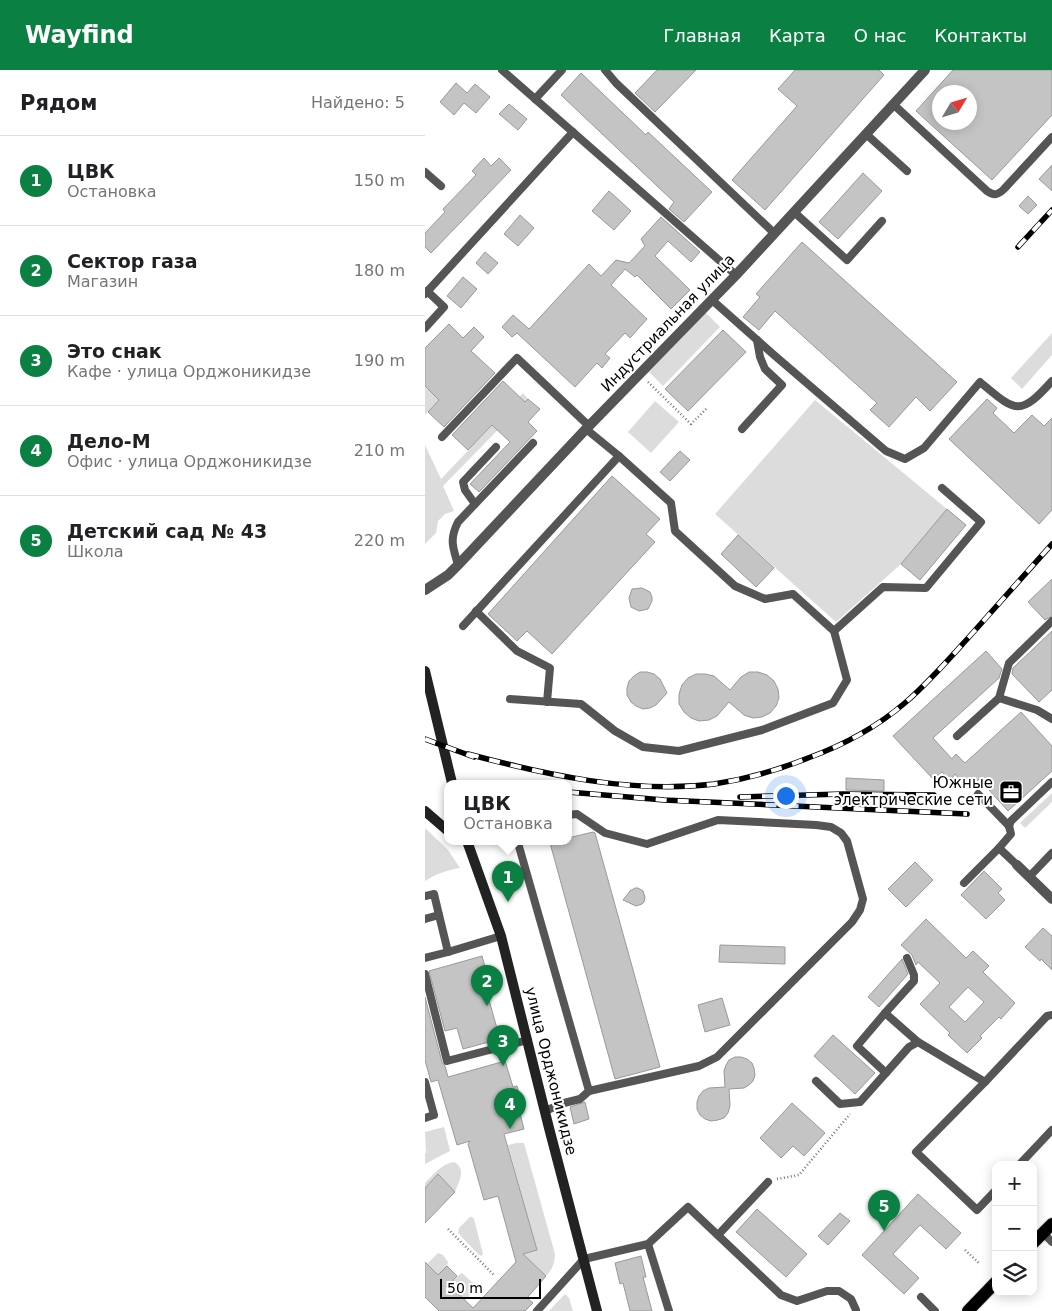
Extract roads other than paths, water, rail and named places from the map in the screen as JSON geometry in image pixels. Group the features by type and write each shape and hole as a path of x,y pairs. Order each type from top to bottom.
{"main road":[{"path":"425,671 451,780"},
{"path":"425,811 444,828"},
{"name":"улица Орджоникидзе","path":"469,846 501,936 597,1311"},
{"path":"1037,1240 1049,1233"},
{"path":"968,1311 992,1286"}],"street":[{"name":"Индустриальная улица","path":"425,590 442,580 458,565 587,427 736,275 925,70"},
{"path":"1017,865 1050,894"}],"lane":[{"path":"502,70 736,275"},
{"path":"535,99 562,70"},
{"path":"605,70 616,84 775,233"},
{"path":"893,104 987,191 995,195 1004,189 1052,137"},
{"path":"425,328 444,308 426,292 573,132"},
{"path":"866,134 907,170"},
{"path":"425,172 441,186"},
{"path":"794,212 847,260 882,221"},
{"path":"712,300 886,451 905,459 924,448 980,382 1003,401 1012,406 1020,407 1027,405 1038,397 1052,381"},
{"path":"742,428 782,385 765,368 760,357 757,340"},
{"path":"442,437 517,358 587,427 671,503 675,531 735,586 765,599 793,594 834,631 847,680 833,703 762,730 679,751 643,747 615,731 581,704 510,699"},
{"path":"458,565 453,546 453,532 458,522 533,443"},
{"path":"475,504 465,490 463,482 496,447"},
{"path":"463,626 619,456"},
{"path":"834,631 883,587 926,588 981,522 942,488"},
{"path":"476,611 517,651 550,668 547,702"},
{"path":"957,736 999,698 1009,663 1052,621"},
{"path":"999,698 1037,710 1052,719"},
{"path":"1009,826 1011,821 1052,782"},
{"path":"964,883 1011,834 1009,826 978,794"},
{"path":"545,1111 565,1103 580,1100 589,1091 699,1066 717,1057 852,922 860,910 863,899 847,841 841,833 831,827 718,820 647,844 605,833 577,814 572,815"},
{"path":"519,845 589,1091"},
{"path":"999,848 1017,865"},
{"path":"1029,877 1052,853"},
{"path":"425,896 434,894 448,952"},
{"path":"425,919 439,915"},
{"path":"425,958 501,936"},
{"path":"886,1073 857,1046 915,981 907,958"},
{"path":"425,974 447,1061 528,1040"},
{"path":"885,1013 918,1042 985,1082"},
{"path":"992,1194 977,1210 916,1152 1047,1016 1052,1015"},
{"path":"816,1081 841,1104 860,1102 909,1046 918,1042"},
{"path":"425,1082 434,1115 425,1118"},
{"path":"1023,1161 1052,1130"},
{"path":"718,1235 768,1182"},
{"path":"537,1311 584,1259 648,1244 688,1207 781,1295 797,1301 827,1291 839,1291 851,1299 856,1311"},
{"path":"648,1244 669,1311"},
{"path":"921,1297 935,1311"}],"railway":[{"path":"1018,247 1052,210"},
{"path":"468,754 528,769 590,781 652,786 714,784 750,777 797,762 860,734 906,702 946,662 1052,544"},
{"path":"425,739 474,757"},
{"path":"572,792 664,800 967,814"},
{"path":"740,797 843,794 934,795"}],"place":[{"name":"Южные электрические сети","path":"1011,792"},
{"name":"ЦВК","path":"508,902"},
{"name":"Сектор газа","path":"487,1006"},
{"name":"Это снак","path":"503,1066"},
{"name":"Дело-М","path":"510,1129"},
{"name":"Детский сад № 43","path":"884,1231"}]}
